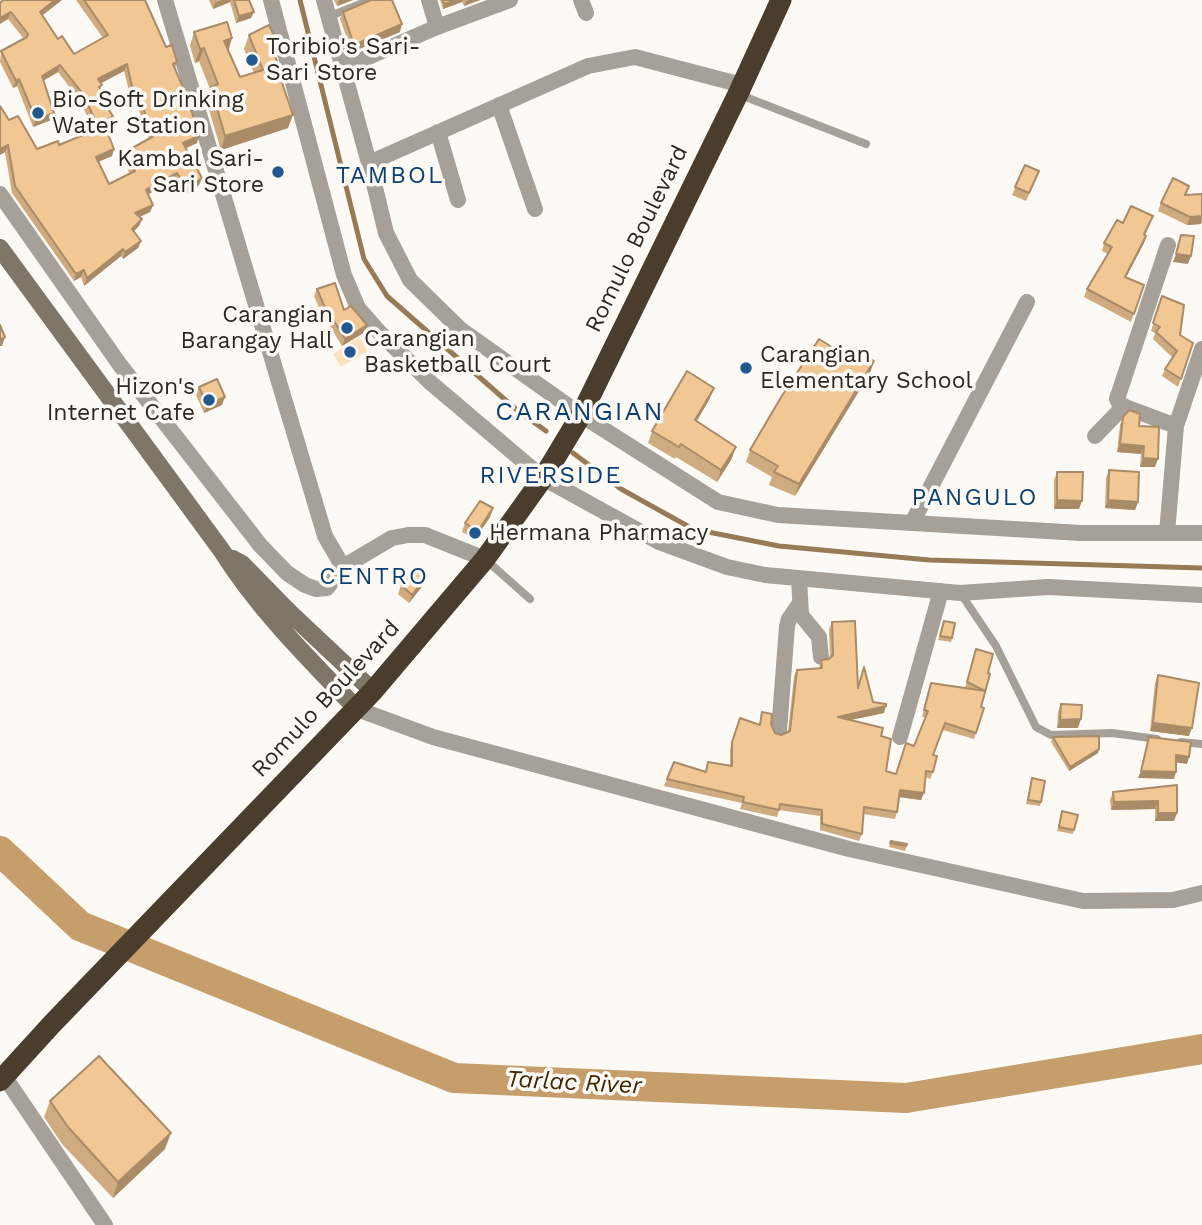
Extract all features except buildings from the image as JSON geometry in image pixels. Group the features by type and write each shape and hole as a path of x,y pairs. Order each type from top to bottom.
{"highway":[{"name":"Romulo Boulevard","path":"2,1078 373,691 485,559 542,478 581,415 740,90 781,0"}],"main road":[{"path":"0,248 264,610 350,715"},
{"path":"222,551 242,564 373,691"}],"street":[{"path":"165,0 325,536 343,567"},
{"path":"271,0 344,275 358,308 432,383 542,478 659,542 727,567 765,575 960,593 1048,587 1202,595"},
{"path":"324,0 386,233 410,280 460,329 581,415 718,502 778,515 1081,533 1202,533"},
{"path":"429,0 437,27"},
{"path":"341,69 505,1"},
{"path":"369,163 588,66 635,57 740,90"},
{"path":"499,105 535,209"},
{"path":"438,132 458,201"},
{"path":"0,194 120,365 260,545 288,573 316,589 327,587 343,567 392,538 408,535 425,535 485,559"},
{"path":"1168,245 1117,399 1118,403 1124,406 1176,426"},
{"path":"912,523 1027,302"},
{"path":"1167,533 1176,426 1202,349"},
{"path":"1096,436 1124,406"},
{"path":"799,578 803,619 814,629 821,641 821,657"},
{"path":"900,737 942,591"},
{"path":"779,731 787,626 800,603"},
{"path":"350,715 849,849 1083,901 1172,900 1202,893"},
{"path":"2,1078 105,1225"}],"lane":[{"path":"328,17 365,2"},
{"path":"740,90 866,144"},
{"path":"485,559 530,598"},
{"path":"960,593 996,646 1036,727 1042,732 1051,735 1112,733 1163,740"},
{"path":"1176,741 1202,744"}],"shaded area":[{"name":"Carangian Basketball Court","path":"359,337 368,351 341,367 333,354"}],"waterway":[{"path":"300,0 364,259 387,296 518,411 546,431"},
{"path":"573,453 621,489 693,529 779,546 929,560 1202,568"},
{"name":"Tarlac River","path":"0,851 80,926 454,1078 906,1098 1202,1049"}],"place":[{"name":"Toribio's Sari- Sari Store","path":"252,60"},
{"name":"Bio-Soft Drinking Water Station","path":"38,113"},
{"name":"Kambal Sari- Sari Store","path":"278,172"},
{"name":"Carangian Barangay Hall","path":"347,328"},
{"name":"Carangian Basketball Court","path":"350,352"},
{"name":"Carangian Elementary School","path":"746,368"},
{"name":"Hizon's Internet Cafe","path":"209,400"},
{"name":"Hermana Pharmacy","path":"475,533"}],"district":[{"name":"TAMBOL","path":"390,176"},
{"name":"CARANGIAN","path":"580,412"},
{"name":"RIVERSIDE","path":"551,476"},
{"name":"PANGULO","path":"975,498"},
{"name":"CENTRO","path":"374,577"}]}
